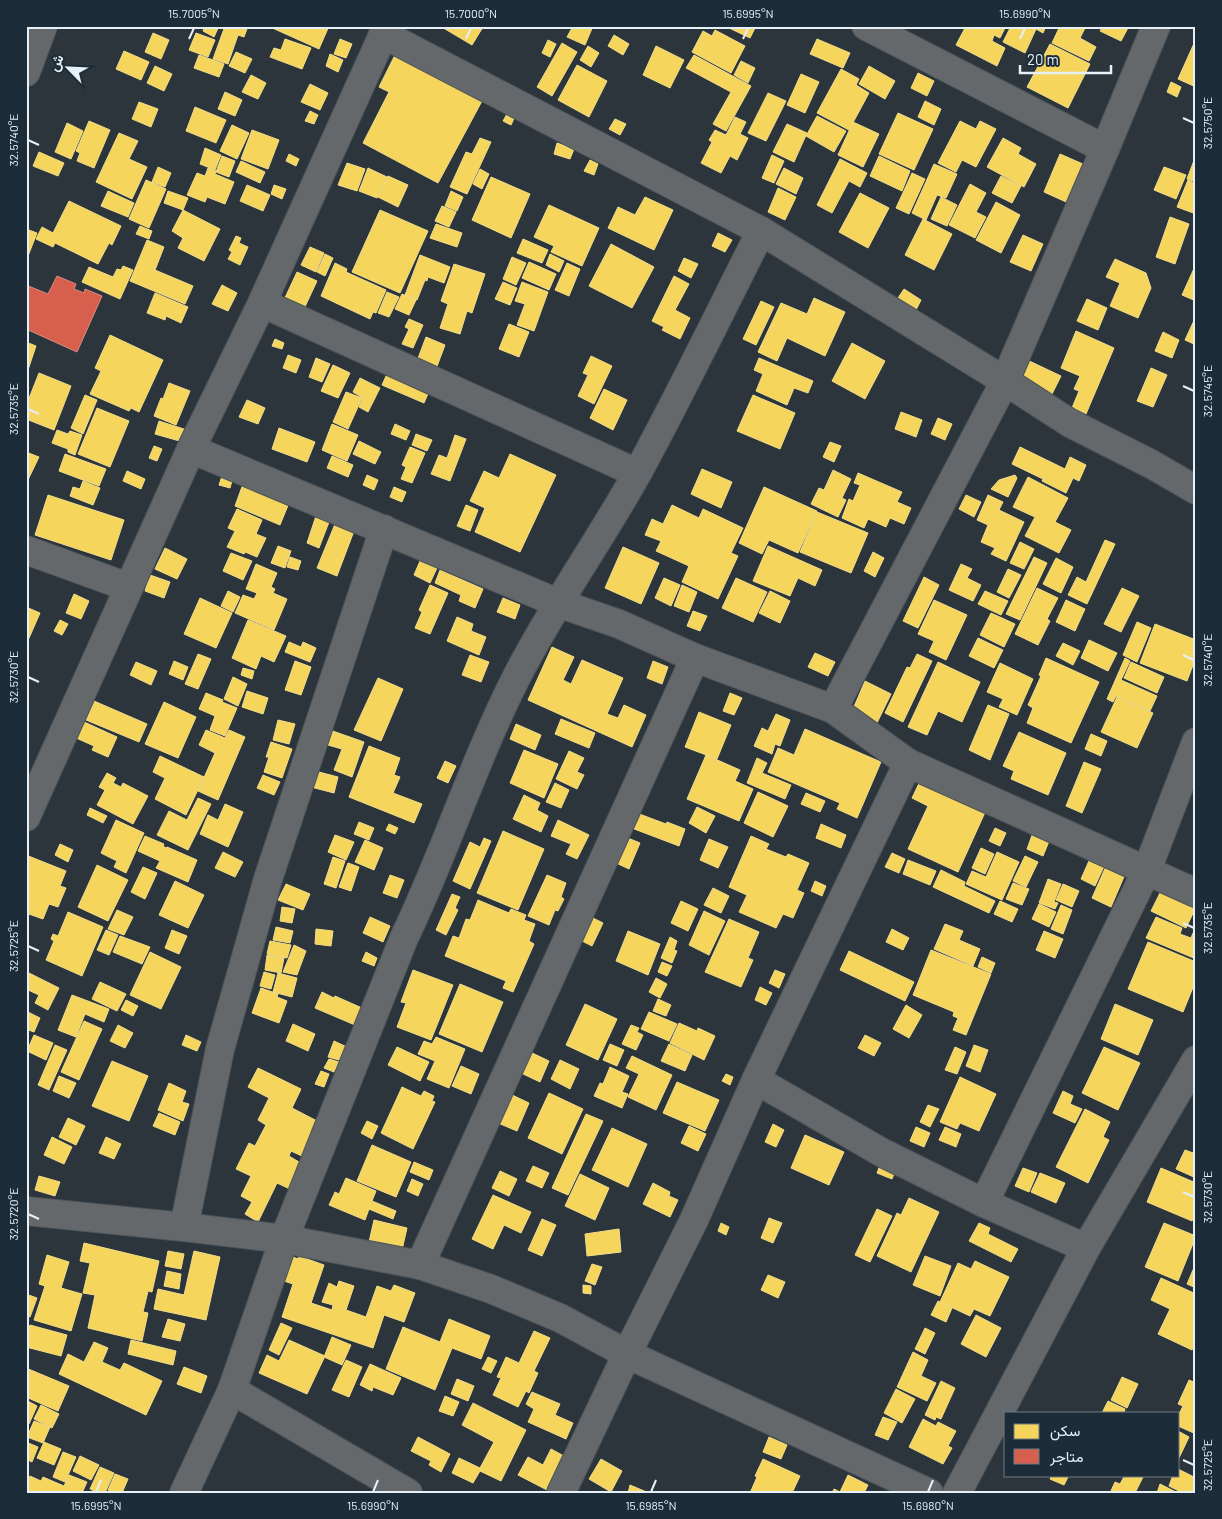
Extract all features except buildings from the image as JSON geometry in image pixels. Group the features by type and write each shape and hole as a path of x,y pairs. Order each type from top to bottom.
{"street":[{"path":"26,72 43,26"},
{"path":"866,26 1105,149"},
{"path":"833,709 1005,381 1156,26"},
{"path":"26,817 128,587 191,449 262,303 385,30 762,231 1070,423 1151,464 1196,490"},
{"path":"184,1493 232,1390 284,1239 404,938 421,902 472,774 516,679 558,603 637,473 762,231"},
{"path":"262,303 637,473"},
{"path":"191,449 558,603 619,624 695,658 833,709 908,763 1196,893"},
{"path":"184,1227 220,1049 265,888 384,530"},
{"path":"26,550 128,587"},
{"path":"420,1265 695,658"},
{"path":"984,1203 1147,870 1196,742"},
{"path":"561,1493 626,1354 694,1220 756,1080 908,763"},
{"path":"957,1493 1086,1248 1196,1060"},
{"path":"756,1080 881,1152 984,1203 1086,1248"},
{"path":"26,1211 284,1239 420,1265 522,1301 560,1318 626,1354 890,1484 929,1493"},
{"path":"232,1390 408,1493"}]}
